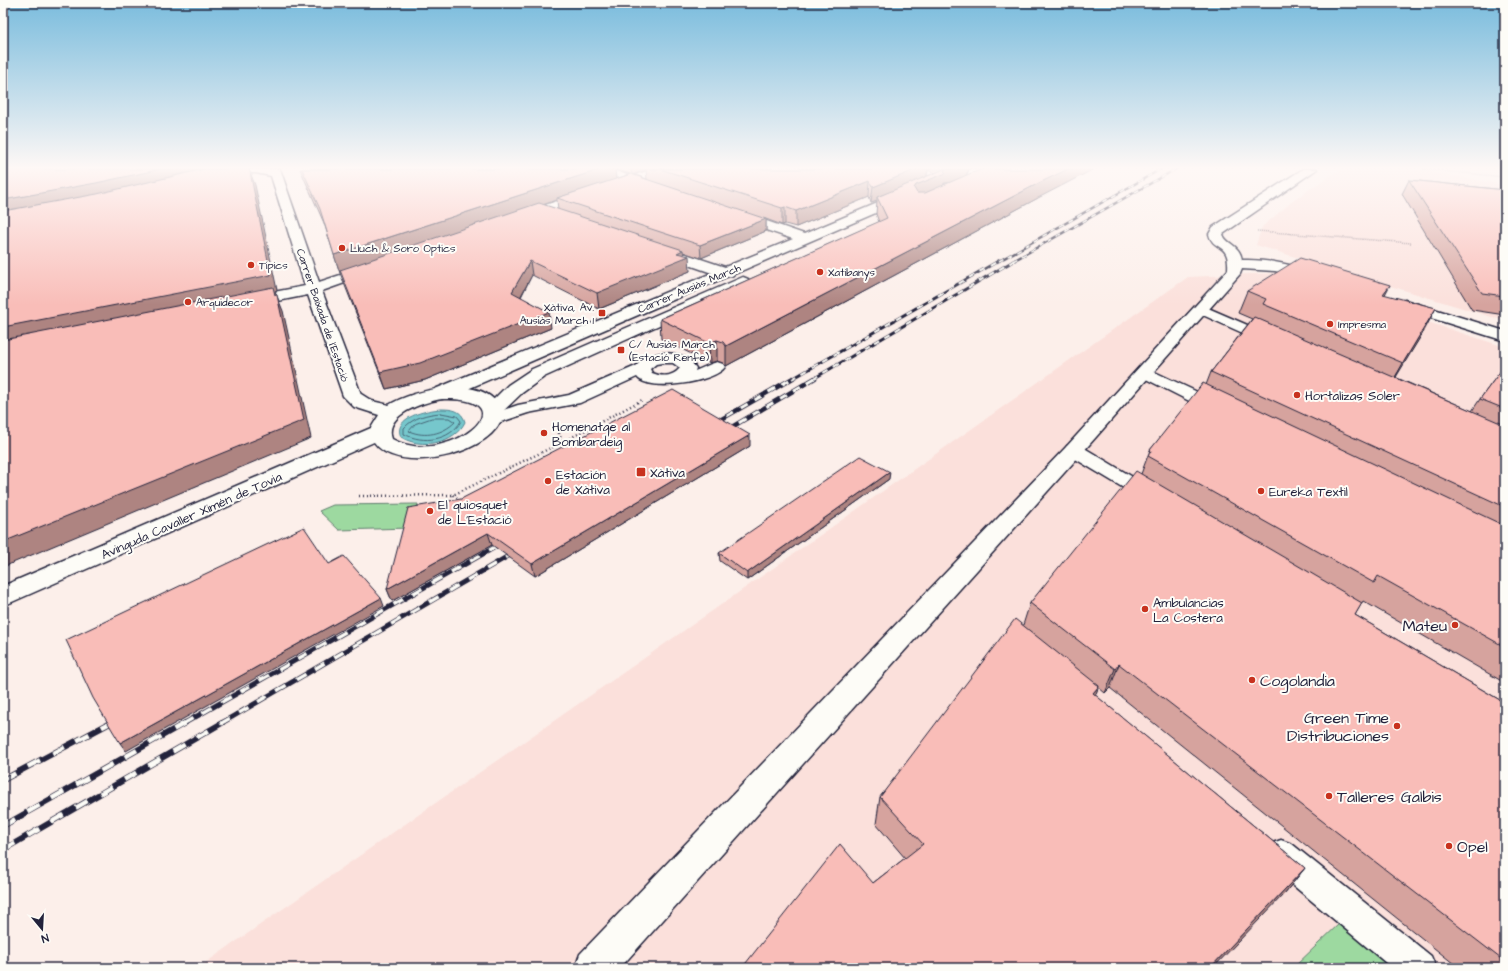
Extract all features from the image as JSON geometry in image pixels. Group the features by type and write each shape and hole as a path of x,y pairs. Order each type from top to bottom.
{"street":[{"name":"Carrer Baixada de l'Estació","path":"289,214 352,396 358,402 366,406 392,412"},
{"path":"512,221 532,214"},
{"path":"552,214 563,218"},
{"path":"733,214 806,239"},
{"name":"Carrer Ausiàs March","path":"442,393 514,361 727,273 862,214"},
{"path":"594,968 1074,450 1235,271 1237,257 1233,251 1217,239 1216,234 1218,230 1244,214"},
{"path":"651,247 727,273"},
{"path":"1236,265 1253,264 1282,266 1326,280"},
{"path":"232,305 314,288 381,265"},
{"name":"Carrer Ausiàs March","path":"380,432 384,442 394,448 410,452 430,452 450,448 469,441 484,431 492,415 515,389 538,373 759,276"},
{"path":"1393,301 1505,336"},
{"path":"380,432 382,422 392,412 405,403 442,393 460,393 476,396 488,402 492,415"},
{"name":"Avinguda Cavaller Ximén de Tovia","path":"3,597 380,432"}],"lane":[{"path":"1201,309 1281,345"},
{"path":"492,415 574,399 622,379 646,374 662,380 671,380 703,374 713,365 686,364 676,359 674,353 654,359 644,365 646,374"},
{"path":"671,380 683,375 686,372 688,368 686,364"},
{"path":"1144,372 1236,417"},
{"path":"1074,450 1170,507"},
{"path":"1261,838 1419,968"}],"path":[{"path":"1225,227 1270,233 1412,244"},
{"path":"359,496 453,495 563,442 649,397"},
{"path":"559,420 559,435 568,448"},
{"path":"453,495 466,504"}],"shaded area":[{"path":"1277,214 1505,214 1505,321 1256,245 1262,227"},
{"path":"1275,273 1505,347 1505,968 198,968 715,609 1188,277"}],"green space":[{"path":"418,504 410,528 339,530 319,511 333,505"},
{"path":"1341,922 1396,968 1293,968"}],"water":[{"path":"441,409 456,411 464,418 465,422 454,435 437,442 427,444 409,441 401,437 401,424 406,420 420,413"}],"building":[{"path":"3,214 259,214 271,275 3,327"},
{"path":"322,214 460,214 334,255"},
{"path":"505,214 574,214 683,250 677,253 689,256 597,293 530,261 512,292 549,312 420,363 380,372 340,270"},
{"path":"607,214 752,214 766,219 700,245"},
{"path":"885,214 979,214 726,346 723,342 717,340 709,343 660,319 887,218"},
{"path":"1431,214 1505,214 1505,296 1482,293"},
{"path":"1300,258 1390,285 1383,294 1436,308 1403,363 1263,304 1266,299 1247,291"},
{"path":"273,287 275,295 277,295 304,420 3,542 3,340"},
{"path":"1254,317 1505,425 1505,507 1211,372"},
{"path":"1505,365 1505,409 1480,399"},
{"path":"1203,383 1505,526 1505,647 1378,576 1374,583 1148,456 1151,451 1150,450"},
{"path":"673,390 750,435 532,564 488,533 387,589 408,508 461,499"},
{"path":"860,456 890,472 747,573 719,553"},
{"path":"1136,471 1362,603 1355,615 1505,703 1505,962 1119,664 1115,669 1030,603"},
{"path":"304,527 329,564 344,556 381,598 120,743 93,698 66,640"},
{"path":"1015,619 1099,686 1093,693 1305,868 1210,968 742,968 840,844 873,883 923,844 880,797"}],"railway":[{"path":"999,261 1081,214"},
{"path":"1013,261 1096,214"},
{"path":"792,379 1000,260"},
{"path":"813,379 1015,260"},
{"path":"713,424 793,378"},
{"path":"725,431 815,378"},
{"path":"183,724 504,542"},
{"path":"220,724 517,551"},
{"path":"108,724 117,719"},
{"path":"3,780 110,723"},
{"path":"3,826 185,723"},
{"path":"3,850 222,723"}],"place":[{"name":"Lluch & Soro Optics","path":"342,248"},
{"name":"Tipics","path":"251,265"},
{"name":"Xatibanys","path":"820,272"},
{"name":"Arquidecor","path":"188,302"},
{"name":"Xàtiva, Av. Ausiàs March 1","path":"602,313"},
{"name":"Impresma","path":"1330,324"},
{"name":"C/ Ausiàs March (Estació Renfe)","path":"621,350"},
{"name":"Hortalizas Soler","path":"1297,395"},
{"name":"Homenatge al Bombardeig","path":"544,433"},
{"name":"Xàtiva","path":"641,472"},
{"name":"Estación de Xàtiva","path":"548,481"},
{"name":"Eureka Textil","path":"1261,491"},
{"name":"El quiosquet de L'Estació","path":"430,511"},
{"name":"Ambulancias La Costera","path":"1145,609"},
{"name":"Mateu","path":"1455,625"},
{"name":"Cogolandia","path":"1252,680"},
{"name":"Green Time Distribuciones","path":"1397,726"},
{"name":"Talleres Galbis","path":"1329,796"},
{"name":"Opel","path":"1449,846"}]}
